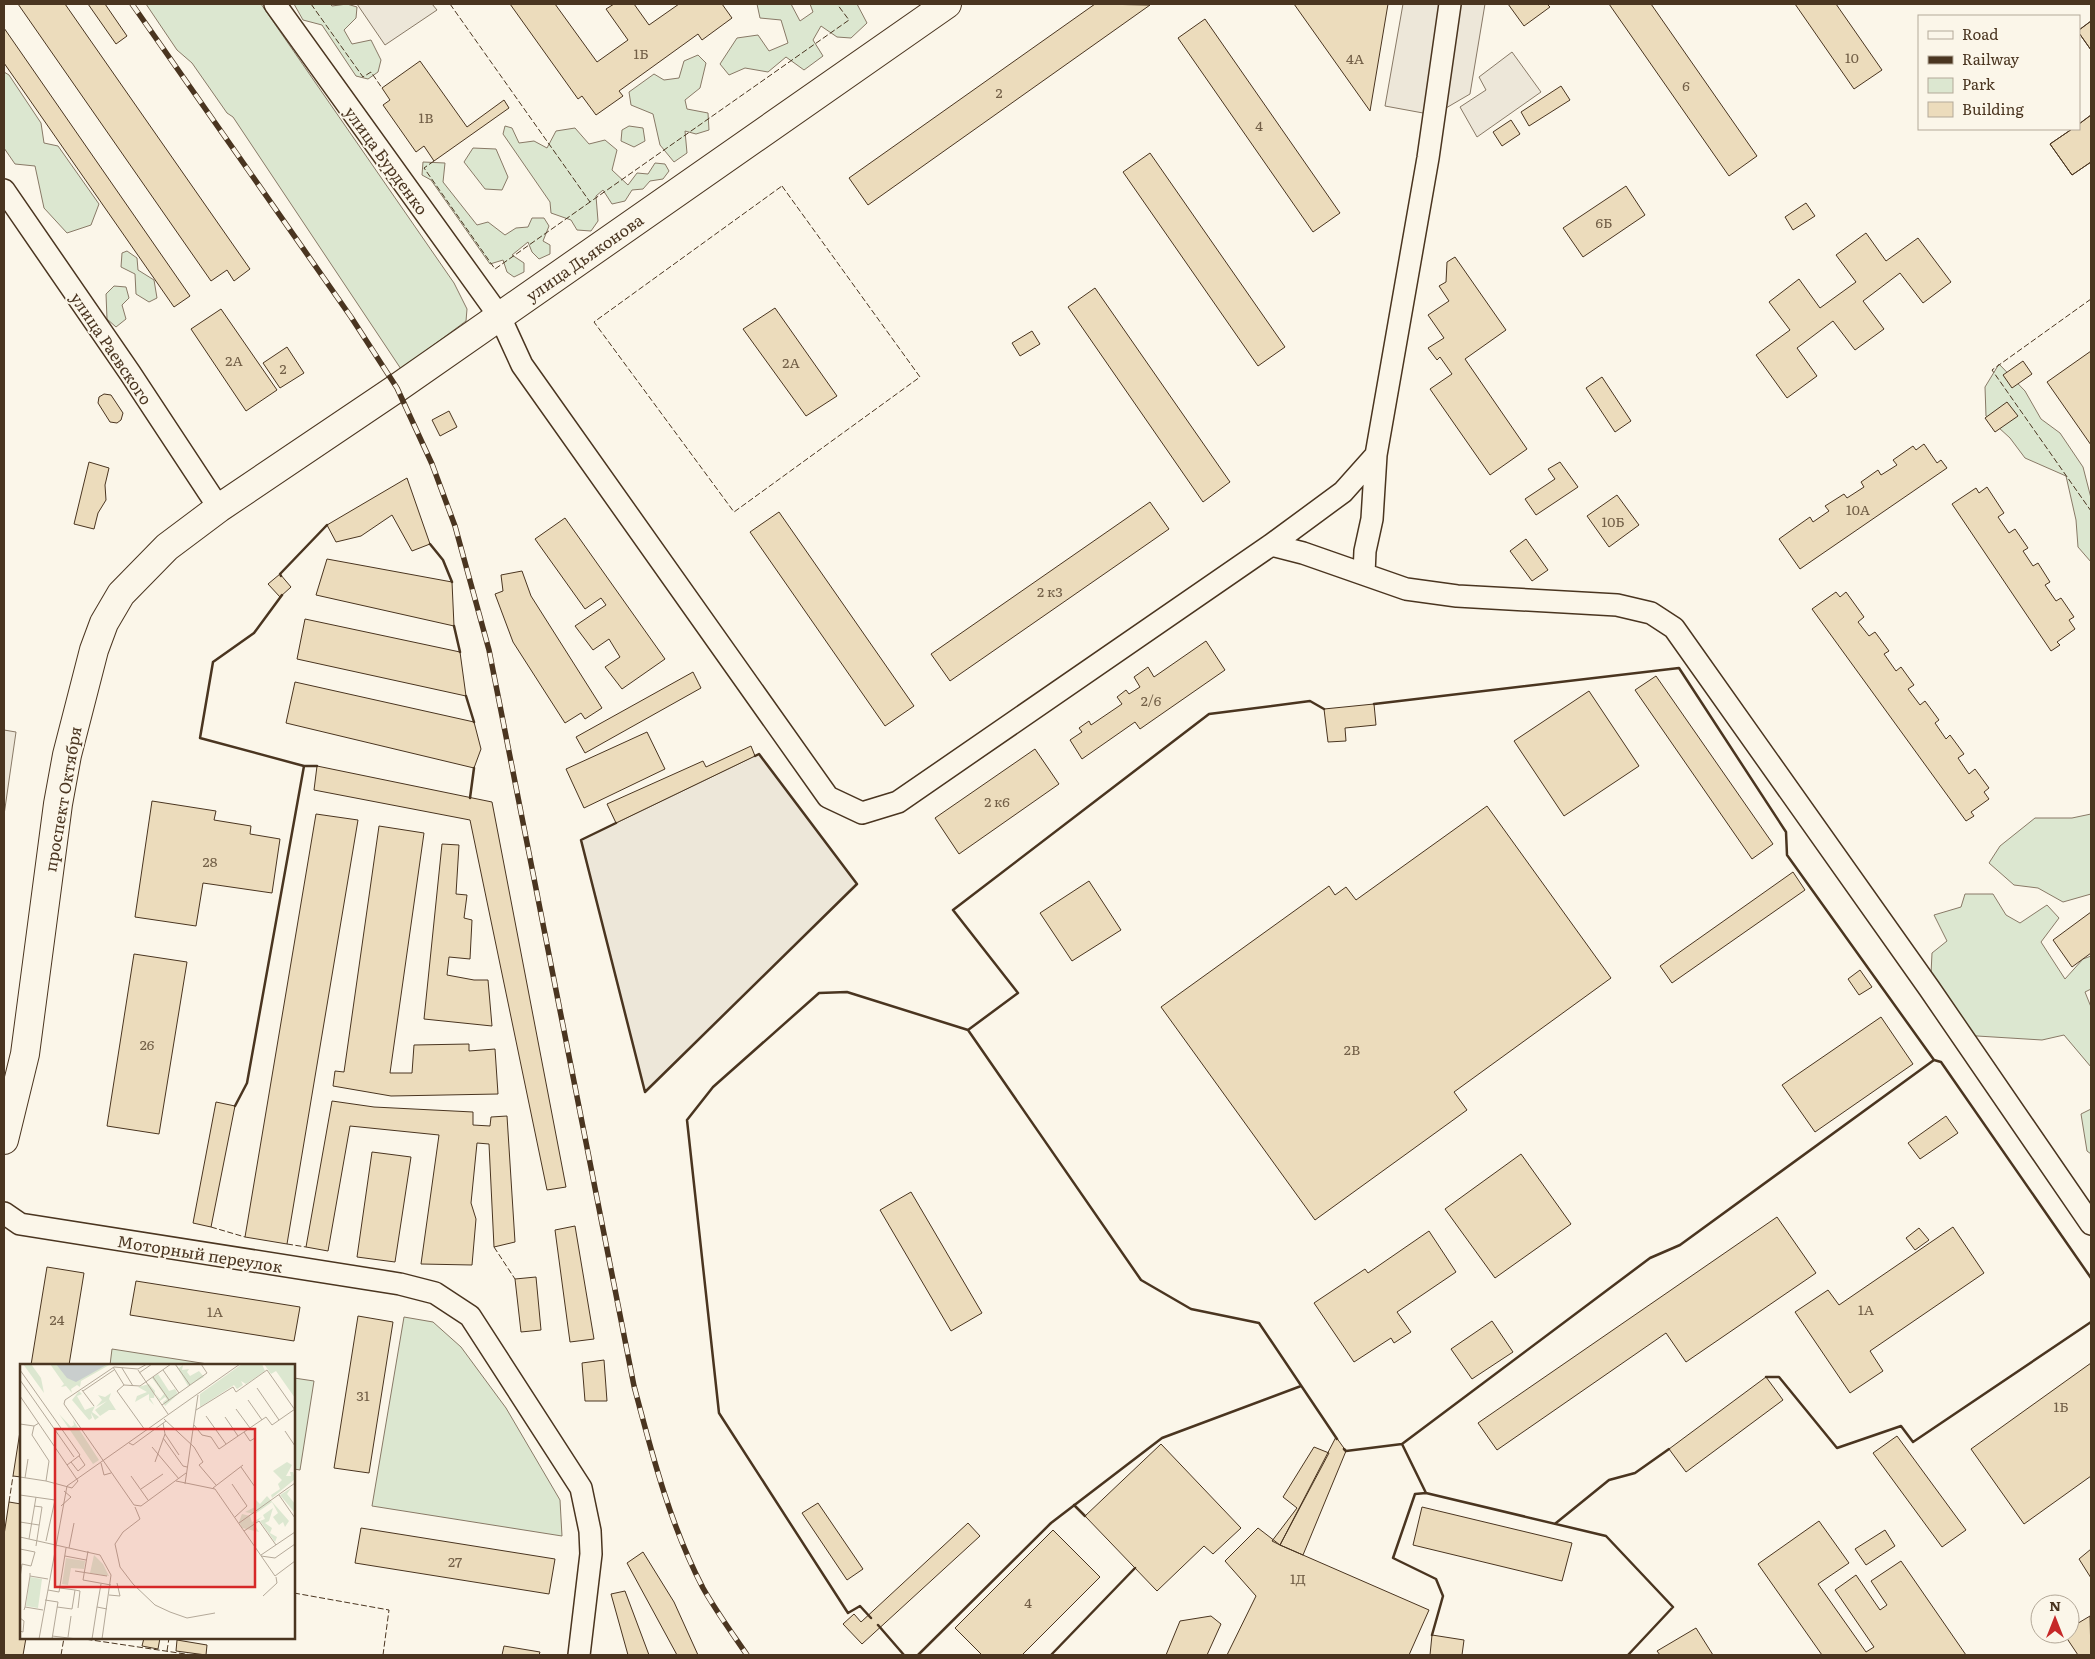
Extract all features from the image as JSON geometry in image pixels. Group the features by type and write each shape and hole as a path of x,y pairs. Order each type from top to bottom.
{"main road":[{"name":"улица Дьяконова","path":"219,508 500,317 947,4"},
{"name":"проспект Октября","path":"4,1140 24,1054 62,784 94,650 104,623 121,594 167,547 219,508"}],"street":[{"name":"улица Бурденко","path":"275,4 500,317 522,365 828,797 862,813 898,802 1310,517"},
{"path":"1364,574 1366,547 1372,514 1376,455 1428,158 1450,4"},
{"name":"улица Раевского","path":"4,190 130,372 219,508"},
{"path":"1320,559 1309,548 1305,536 1310,517 1343,492 1376,455"},
{"path":"1333,499 1350,498 1365,504 1372,514"},
{"path":"1271,545 1320,559 1406,589 1457,596 1617,605 1651,613 1674,628 1929,988 2091,1224"},
{"path":"1342,567 1357,563 1366,547"},
{"name":"Моторный переулок","path":"4,1213 20,1224 400,1284 435,1294 470,1316 581,1488 590,1531 591,1554 579,1655"}],"green space":[{"path":"146,4 261,4 454,283 467,309 466,321 401,369 233,117 227,113 192,63 177,50"},
{"path":"294,4 330,4 332,6 347,4 357,7 356,18 344,30 352,44 371,40 381,60 378,72 368,79 356,76 322,25 303,20"},
{"path":"757,4 791,4 800,21 813,12 810,4 857,4 867,23 851,38 837,37 821,26 813,40 823,56 804,70 786,57 768,72 745,68 729,75 720,64 737,38 758,35 769,51 788,43 781,20 760,18"},
{"path":"698,55 706,63 700,88 685,100 687,109 708,113 709,130 696,134 685,131 687,153 674,162 660,145 653,114 631,105 629,92 654,74 664,80 679,78 684,61"},
{"path":"4,72 9,75 41,123 44,143 58,146 99,204 91,225 67,233 44,208 35,166 15,164 4,148"},
{"path":"505,126 512,128 519,143 534,141 547,148 556,131 575,128 589,144 605,140 617,150 612,170 628,185 637,173 648,174 655,163 665,164 669,171 663,179 650,181 643,189 632,190 625,201 612,204 603,190 596,196 598,221 591,231 577,230 571,220 551,213 550,202 503,134"},
{"path":"629,126 643,128 645,141 634,147 621,141 622,130"},
{"path":"473,148 496,149 508,177 502,190 485,189 464,162"},
{"path":"423,162 445,163 443,182 477,225 488,222 505,235 516,228 528,227 532,218 544,218 549,226 543,241 550,245 550,254 539,259 532,252 528,242 512,255 524,263 524,272 514,277 507,272 503,260 490,264 431,180 422,175"},
{"path":"127,251 137,258 138,270 154,280 157,298 149,302 136,294 135,274 121,267 122,253"},
{"path":"114,286 126,287 129,298 122,305 126,319 116,327 107,319 106,294"},
{"path":"1999,364 2025,391 2041,419 2060,433 2083,467 2091,498 2091,562 2078,547 2076,520 2066,476 2025,458 2010,438 1986,416 1985,387"},
{"path":"2091,814 2091,894 2063,902 2038,888 2014,885 1989,863 2000,846 2035,818 2072,818"},
{"path":"1965,894 1993,894 2006,915 2020,923 2047,905 2059,918 2041,942 2065,979 2083,959 2091,956 2091,989 2085,992 2091,1007 2091,1067 2064,1035 2042,1040 1961,1035 1931,974 1932,953 1947,941 1934,915 1961,907"},
{"path":"2091,1109 2091,1154 2087,1151 2081,1114"},
{"path":"404,1317 433,1322 461,1347 506,1408 560,1500 562,1536 372,1506"},
{"path":"112,1349 208,1364 110,1364"},
{"path":"295,1378 314,1381 300,1470 295,1469"}],"shaded area":[{"path":"357,4 432,4 437,10 385,45"},
{"path":"1403,4 1485,4 1470,94 1434,115 1385,106"},
{"path":"1512,52 1541,92 1477,137 1460,107 1486,90 1479,77"},
{"path":"4,730 16,732 4,815"},
{"path":"759,754 857,884 645,1092 581,840"}],"building":[{"path":"18,4 65,4 250,269 234,281 227,270 211,281"},
{"path":"88,4 105,4 127,36 116,44"},
{"path":"510,4 555,4 597,62 628,40 606,9 614,4 634,4 649,25 679,4 722,4 732,18 702,40 698,34 619,91 623,96 596,115 582,96 578,99"},
{"path":"1095,4 1150,5 868,205 849,178"},
{"path":"1294,4 1388,4 1370,111"},
{"path":"1508,4 1547,4 1550,7 1524,26"},
{"path":"1609,4 1651,4 1757,156 1729,176"},
{"path":"1795,4 1836,4 1882,70 1854,89"},
{"path":"1205,19 1340,213 1313,232 1178,38"},
{"path":"2091,21 2091,50 2080,34 2080,29"},
{"path":"2091,21 2091,50 2080,34 2080,29"},
{"path":"4,28 190,296 174,307 4,63"},
{"path":"420,61 467,127 504,100 509,108 434,161 424,146 416,152 383,105 390,100 382,88"},
{"path":"1561,86 1570,100 1529,126 1521,112"},
{"path":"2091,115 2091,162 2072,175 2050,144 2071,130 2080,130 2080,123"},
{"path":"2091,115 2091,162 2072,175 2050,144 2071,130 2080,130 2080,123"},
{"path":"1511,120 1520,134 1502,146 1493,132"},
{"path":"1150,153 1285,347 1258,366 1123,172"},
{"path":"1626,186 1645,215 1583,257 1563,228"},
{"path":"1806,203 1815,216 1793,230 1785,217"},
{"path":"1866,233 1886,261 1918,238 1951,282 1923,303 1900,273 1863,301 1884,329 1855,350 1833,321 1797,348 1817,376 1787,398 1756,355 1790,330 1769,302 1799,279 1820,308 1856,282 1836,255"},
{"path":"1455,257 1506,330 1465,359 1527,449 1490,475 1430,389 1452,374 1440,357 1437,360 1428,348 1444,338 1428,315 1449,301 1439,286 1446,282 1447,262"},
{"path":"1095,288 1230,482 1203,502 1068,307"},
{"path":"775,308 837,396 806,416 743,329"},
{"path":"221,309 277,390 246,411 191,329"},
{"path":"1032,331 1040,344 1020,356 1012,343"},
{"path":"287,347 304,373 280,388 263,363"},
{"path":"2091,351 2091,445 2047,382"},
{"path":"2023,361 2032,374 2012,388 2003,375"},
{"path":"1602,377 1631,421 1615,432 1586,388"},
{"path":"104,394 111,395 123,413 121,420 117,423 110,422 98,403 99,397"},
{"path":"2007,402 2018,416 1995,432 1985,418"},
{"path":"449,411 457,427 440,436 432,420"},
{"path":"1924,444 1937,463 1941,460 1947,468 1800,569 1779,539 1810,517 1813,522 1829,511 1825,506 1844,494 1847,498 1864,487 1861,482 1878,470 1881,475 1897,465 1893,460 1913,446 1916,450"},
{"path":"89,462 109,468 105,485 106,500 98,513 94,529 74,524"},
{"path":"1560,462 1578,487 1536,515 1525,499 1555,479 1548,469"},
{"path":"407,478 430,544 412,551 392,515 361,536 336,542 327,525"},
{"path":"1987,487 2004,513 1998,517 2009,533 2015,529 2028,548 2023,551 2033,566 2038,563 2050,582 2045,585 2056,601 2061,598 2074,617 2069,620 2075,629 2057,642 2060,645 2051,651 1952,504 1976,488 1979,493"},
{"path":"1617,495 1639,525 1609,547 1587,516"},
{"path":"1150,502 1169,529 950,681 931,654"},
{"path":"779,512 914,706 885,726 750,532"},
{"path":"565,518 665,659 622,689 605,667 620,657 609,639 593,650 575,626 606,605 601,598 585,609 535,539"},
{"path":"1526,539 1548,570 1532,581 1510,551"},
{"path":"327,559 452,582 454,626 316,595"},
{"path":"522,571 531,596 602,708 585,719 581,713 565,723 513,642 495,594 503,591 501,575"},
{"path":"280,574 291,587 280,597 268,584"},
{"path":"1836,592 1840,597 1846,592 1864,617 1858,622 1869,636 1875,632 1889,651 1884,654 1896,671 1901,667 1914,685 1908,689 1920,705 1925,701 1939,720 1935,723 1946,739 1950,735 1964,754 1958,758 1969,774 1975,769 1989,788 1984,792 1989,799 1971,812 1974,816 1966,821 1812,609"},
{"path":"305,619 460,652 466,696 297,659"},
{"path":"1206,641 1225,670 1140,729 1135,722 1082,759 1070,740 1082,732 1079,728 1089,721 1091,725 1122,704 1117,697 1126,690 1129,694 1140,687 1134,677 1148,667 1154,677"},
{"path":"693,672 701,688 585,753 576,737"},
{"path":"1656,676 1773,844 1752,859 1635,690"},
{"path":"295,682 474,722 481,749 474,768 286,723"},
{"path":"1589,691 1639,766 1564,816 1514,741"},
{"path":"1374,704 1376,725 1345,728 1346,741 1328,742 1324,709"},
{"path":"647,732 665,769 584,808 566,769"},
{"path":"751,746 755,756 616,823 607,804 703,761 706,767"},
{"path":"1035,749 1059,784 959,854 935,818"},
{"path":"317,766 492,802 566,1187 547,1190 470,820 314,790"},
{"path":"152,801 216,811 214,820 251,826 250,834 280,839 272,893 203,883 196,926 135,917"},
{"path":"1487,806 1611,978 1454,1092 1467,1110 1315,1220 1161,1007 1329,886 1335,895 1346,887 1356,900"},
{"path":"316,814 358,820 287,1244 245,1237"},
{"path":"379,826 424,833 390,1073 412,1073 414,1045 469,1044 469,1051 495,1049 498,1094 391,1096 333,1086 335,1071 344,1072"},
{"path":"442,844 459,845 456,894 467,895 464,918 472,920 470,959 449,957 447,975 474,980 488,980 492,1026 424,1019"},
{"path":"1793,872 1805,890 1672,983 1660,966"},
{"path":"1089,881 1121,930 1072,961 1040,913"},
{"path":"2091,912 2091,953 2072,967 2053,940"},
{"path":"134,954 187,962 159,1134 107,1126"},
{"path":"1860,970 1872,987 1859,995 1848,979"},
{"path":"1881,1017 1913,1064 1815,1132 1782,1085"},
{"path":"332,1101 374,1107 473,1112 473,1125 490,1126 491,1117 507,1116 515,1242 494,1247 489,1144 477,1143 471,1203 476,1219 472,1265 421,1264 439,1135 350,1126 328,1251 306,1247"},
{"path":"216,1102 235,1106 211,1227 193,1223"},
{"path":"1946,1116 1958,1133 1920,1159 1908,1143"},
{"path":"372,1152 411,1157 395,1262 357,1257"},
{"path":"1521,1154 1571,1224 1495,1278 1445,1209"},
{"path":"911,1192 982,1313 951,1331 880,1210"},
{"path":"1777,1217 1816,1273 1686,1362 1666,1333 1497,1450 1478,1423"},
{"path":"575,1226 594,1339 570,1342 555,1230"},
{"path":"1953,1227 1984,1273 1870,1351 1883,1371 1850,1393 1795,1312 1828,1290 1839,1305"},
{"path":"1919,1228 1929,1240 1915,1250 1906,1238"},
{"path":"1429,1231 1456,1272 1397,1312 1411,1332 1394,1343 1391,1338 1354,1362 1314,1303 1365,1269 1368,1273"},
{"path":"47,1267 84,1273 69,1364 31,1364"},
{"path":"536,1277 541,1330 521,1332 515,1279"},
{"path":"136,1281 300,1307 294,1341 130,1315"},
{"path":"358,1316 393,1322 369,1473 334,1468"},
{"path":"1492,1321 1513,1352 1472,1379 1451,1349"},
{"path":"604,1360 607,1401 585,1401 582,1363"},
{"path":"2091,1363 2091,1476 2024,1524 1971,1449"},
{"path":"1766,1377 1783,1400 1686,1472 1669,1449"},
{"path":"20,1431 20,1477 13,1476"},
{"path":"1897,1436 1966,1530 1942,1547 1873,1453"},
{"path":"1336,1437 1346,1451 1303,1555 1280,1545"},
{"path":"1161,1444 1241,1528 1213,1554 1204,1546 1157,1591 1085,1516"},
{"path":"1314,1447 1329,1453 1280,1545 1272,1541 1297,1508 1283,1497"},
{"path":"9,1502 20,1504 20,1639 26,1639 23,1655 4,1655 4,1535"},
{"path":"818,1503 863,1569 847,1580 802,1513"},
{"path":"1422,1507 1572,1543 1562,1581 1413,1545"},
{"path":"1819,1521 1849,1563 1818,1584 1866,1652 1874,1647 1835,1590 1856,1575 1880,1610 1887,1605 1871,1581 1901,1561 1966,1655 1822,1655 1758,1564"},
{"path":"968,1523 980,1536 862,1644 843,1624 854,1614 861,1622"},
{"path":"361,1528 555,1559 549,1594 355,1563"},
{"path":"1258,1528 1280,1545 1429,1610 1409,1655 1227,1655 1256,1596 1225,1561"},
{"path":"1053,1530 1100,1577 1022,1655 982,1655 955,1628"},
{"path":"1885,1530 1895,1546 1866,1565 1855,1549"},
{"path":"2091,1549 2091,1578 2079,1559"},
{"path":"643,1552 674,1602 698,1655 677,1655 627,1563"},
{"path":"625,1591 649,1655 628,1655 611,1594"},
{"path":"1211,1616 1221,1624 1207,1655 1166,1655 1180,1621"},
{"path":"2090,1616 2091,1655 2078,1655 2071,1644 2080,1644 2080,1622"},
{"path":"1696,1628 1713,1655 1660,1655 1657,1651"},
{"path":"1432,1635 1464,1640 1462,1655 1430,1655"},
{"path":"144,1639 160,1639 158,1649 142,1646"},
{"path":"177,1640 207,1645 206,1655 176,1651"},
{"path":"504,1646 540,1652 539,1655 502,1655"}],"railway":[{"path":"132,4 351,317 397,388 432,464 455,526 489,650 634,1386 671,1514 691,1564 703,1588 747,1655"}],"fence":[{"path":"311,4 363,77 371,72 382,88"},
{"path":"450,4 590,202 849,20 837,4"},
{"path":"434,161 424,168 495,269 590,202"},
{"path":"782,186 920,377 734,512 594,322 782,186"},
{"path":"2091,299 1992,370 2091,511"},
{"path":"211,1227 245,1237"},
{"path":"287,1244 306,1247"},
{"path":"494,1247 515,1279"},
{"path":"9,1502 13,1476"},
{"path":"295,1593 389,1610 383,1655"},
{"path":"61,1655 64,1639"},
{"path":"85,1639 192,1655"},
{"path":"167,1651 169,1639"}],"wall":[{"path":"281,576 280,574 327,525"},
{"path":"430,544 443,560 452,582"},
{"path":"282,595 254,633 213,662 200,738 304,766 317,766"},
{"path":"454,626 460,652"},
{"path":"1374,704 1679,668 1786,832 1787,855 1934,1060 1941,1062 2091,1278"},
{"path":"466,696 474,722"},
{"path":"968,1030 1018,993 953,910 1209,714 1310,701 1324,709"},
{"path":"616,823 581,840 645,1092 857,884 759,754 755,756"},
{"path":"235,1106 247,1083 304,766"},
{"path":"470,798 474,768"},
{"path":"871,1618 860,1606 848,1613 719,1413 687,1120 713,1087 819,993 847,992 968,1030 1141,1280 1191,1309 1259,1323 1337,1439"},
{"path":"1344,1449 1346,1451 1402,1444 1650,1258 1680,1245 1934,1060"},
{"path":"1766,1377 1779,1377 1837,1448 1901,1426 1913,1442 2091,1322"},
{"path":"918,1655 1051,1523 1162,1438 1301,1386"},
{"path":"1402,1444 1426,1493"},
{"path":"1556,1523 1609,1480 1635,1473 1669,1449"},
{"path":"1432,1635 1443,1596 1436,1579 1393,1558 1415,1494 1426,1493 1606,1536 1673,1607 1628,1655"},
{"path":"1074,1505 1085,1516"},
{"path":"1051,1655 1135,1568"},
{"path":"878,1625 904,1655"}]}
